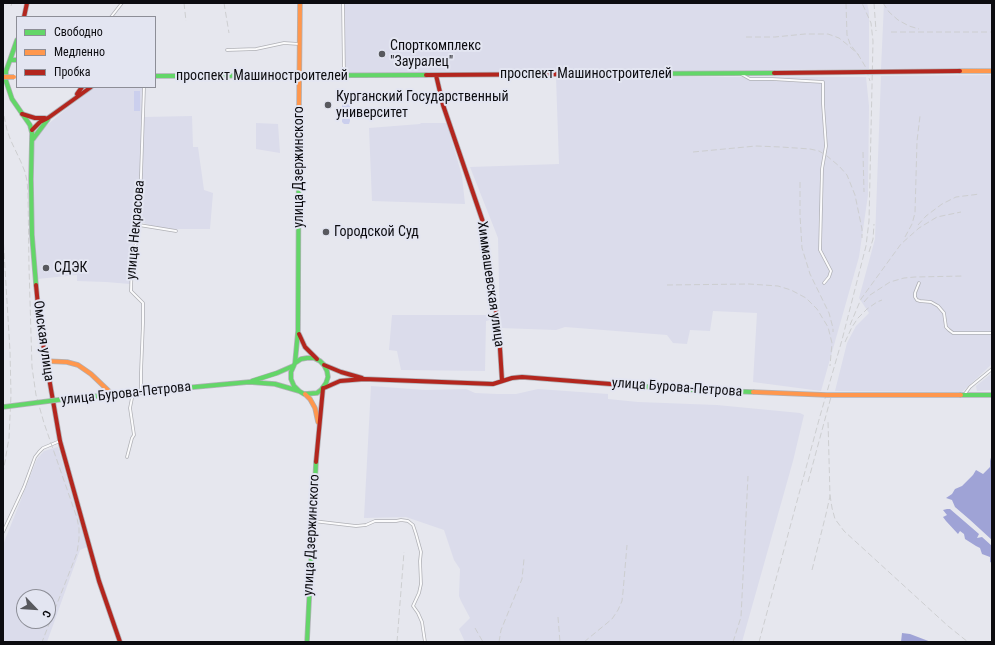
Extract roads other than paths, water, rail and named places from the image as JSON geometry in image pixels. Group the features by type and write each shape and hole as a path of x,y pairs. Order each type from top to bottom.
{"main road":[{"path":"24,16 27,3"},
{"name":"улица Дзержинского","path":"294,365 298,331 300,3"},
{"name":"Омская улица","path":"16,43 6,71 6,81 12,99 32,130 31,179 34,268 45,361 60,441 100,582 120,642"},
{"path":"10,60 16,60"},
{"name":"проспект Машиностроителей","path":"156,76 740,74 992,71"},
{"name":"Химмашевская улица","path":"436,75 443,104 484,226 499,333 502,380"},
{"path":"3,77 15,77"},
{"path":"75,98 82,88"},
{"path":"32,130 40,122 48,118 90,88"},
{"path":"21,114 35,118 48,118"},
{"path":"33,139 48,118"},
{"name":"улица Дзержинского","path":"298,331 300,339 305,347 320,361"},
{"path":"307,358 314,358 320,361 327,371 328,377 326,383 317,393 304,394 294,386 291,379 291,372 294,365 301,359 307,358"},
{"path":"45,361 67,362 78,365 91,374 113,395"},
{"name":"улица Бурова-Петрова","path":"249,382 277,373 294,365"},
{"name":"улица Бурова-Петрова","path":"324,365 364,379"},
{"name":"улица Бурова-Петрова","path":"323,388 340,381 364,379 494,384 502,380 512,378 532,377 696,390 851,395 992,394"},
{"name":"улица Бурова-Петрова","path":"3,406 249,382 275,384 299,391"},
{"path":"103,386 104,396"},
{"name":"улица Дзержинского","path":"307,642 318,427 323,388"},
{"name":"улица Дзержинского","path":"304,394 310,399 315,408 318,427"}],"street":[{"path":"112,16 122,3"},
{"path":"343,3 344,76"},
{"path":"227,50 256,49 284,43 299,44"},
{"path":"740,74 750,79 823,82 826,146 822,169 820,250 831,271 829,277 824,283"},
{"name":"улица Некрасова","path":"141,392 143,303 131,291 132,260 139,225 144,88"},
{"path":"139,225 176,231"},
{"path":"919,282 915,297 917,300 931,302 938,306 944,313 946,327 949,330 953,332 992,333"},
{"path":"963,395 970,387 992,369"},
{"path":"127,458 132,438 134,436 130,408 133,393"},
{"path":"3,532 24,487 35,457 43,448 60,441"},
{"path":"313,521 356,526 366,525 375,521 408,520 413,525 421,552 421,584 419,594 413,606 422,622 425,642"}],"water":[{"path":"992,454 992,540 955,507 952,500 946,498 952,494 955,489 962,486 976,470 983,474 990,467"},
{"path":"950,509 979,534 977,538 982,537 992,546 992,563 990,562 990,557 982,554 980,548 965,539 964,534 960,531 958,534 946,521 943,517 947,515 943,510"},
{"path":"902,633 910,634 931,642 901,642"}],"railway":[{"path":"184,3 186,21"},
{"path":"224,3 229,33"},
{"path":"846,3 847,35 850,44 865,66 870,81"},
{"path":"759,642 842,340 866,246 869,221 873,41 871,23 862,3"},
{"path":"874,3 876,31"},
{"path":"883,3 889,12 898,20 919,29"},
{"path":"891,32 992,32"},
{"path":"746,37 828,34 839,38 859,55"},
{"path":"3,107 7,130 25,172 27,181 32,367 36,395 79,528 77,553 42,642"},
{"path":"905,237 912,224 915,213 917,141 920,116"},
{"path":"693,152 756,146 810,149 819,151 839,166 847,175 855,195 862,229 862,238"},
{"path":"863,152 864,192"},
{"path":"800,182 802,248 810,274 829,313 833,332"},
{"path":"918,225 926,216 942,204 956,197 980,194"},
{"path":"850,325 861,299 901,244 919,228 937,217 961,212"},
{"path":"869,252 873,239 874,224"},
{"path":"3,235 11,395 9,438 3,473"},
{"path":"864,302 870,295 890,282 904,278 964,276"},
{"path":"667,285 749,284 778,286 791,290 806,298 817,309 828,327 832,343 830,366"},
{"path":"845,342 858,318 867,309 882,300"},
{"path":"808,482 831,397"},
{"path":"812,570 830,496 828,421"},
{"path":"733,642 741,617 748,476"},
{"path":"830,495 835,519 844,531 948,626 968,642"},
{"path":"584,642 612,619 622,601 627,545"},
{"path":"397,642 404,552"},
{"path":"499,642 501,630 522,579 524,559"},
{"path":"558,617 560,642"},
{"path":"475,628 483,642"}],"place":[{"name":"Спорткомплекс \"Зауралец\"","path":"382,54"},
{"name":"Курганский Государственный университет","path":"328,105"},
{"name":"Городской Суд","path":"326,232"},
{"name":"СДЭК","path":"46,268"}]}
